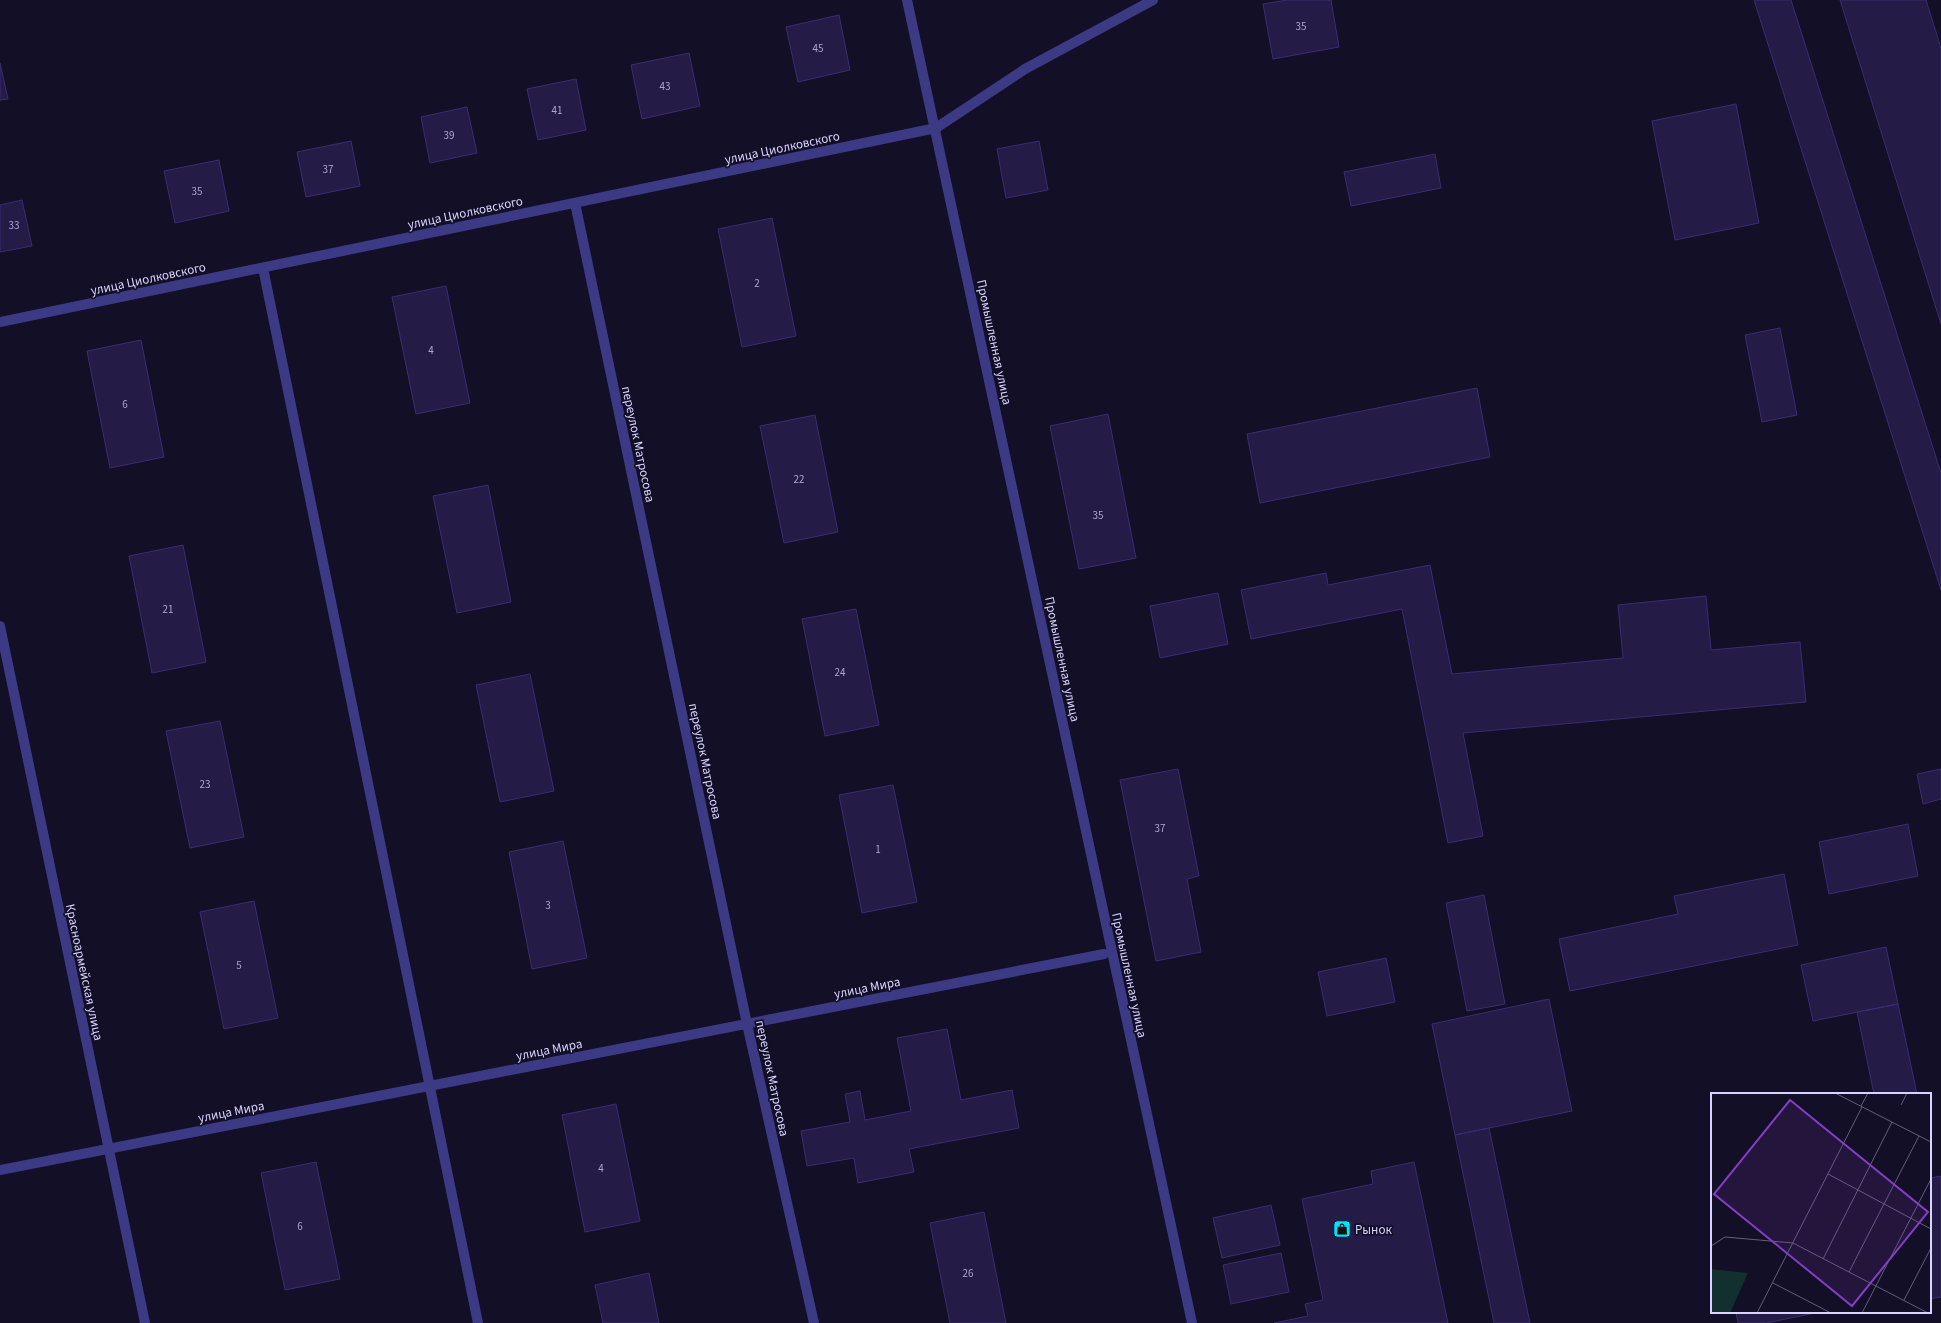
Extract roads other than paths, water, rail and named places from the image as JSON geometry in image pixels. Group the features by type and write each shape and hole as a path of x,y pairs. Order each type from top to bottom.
{"street":[{"name":"Промышленная улица","path":"907,0 936,128 1192,1323"},
{"path":"936,128 1025,69 1153,0"},
{"name":"улица Циолковского","path":"0,322 936,128"},
{"name":"переулок Матросова","path":"575,203 747,1024 814,1323"},
{"path":"264,268 478,1323"},
{"name":"Красноармейская улица","path":"0,626 145,1323"},
{"name":"улица Мира","path":"0,1170 1104,954"}],"place":[{"name":"Рынок","path":"1342,1229"}]}
